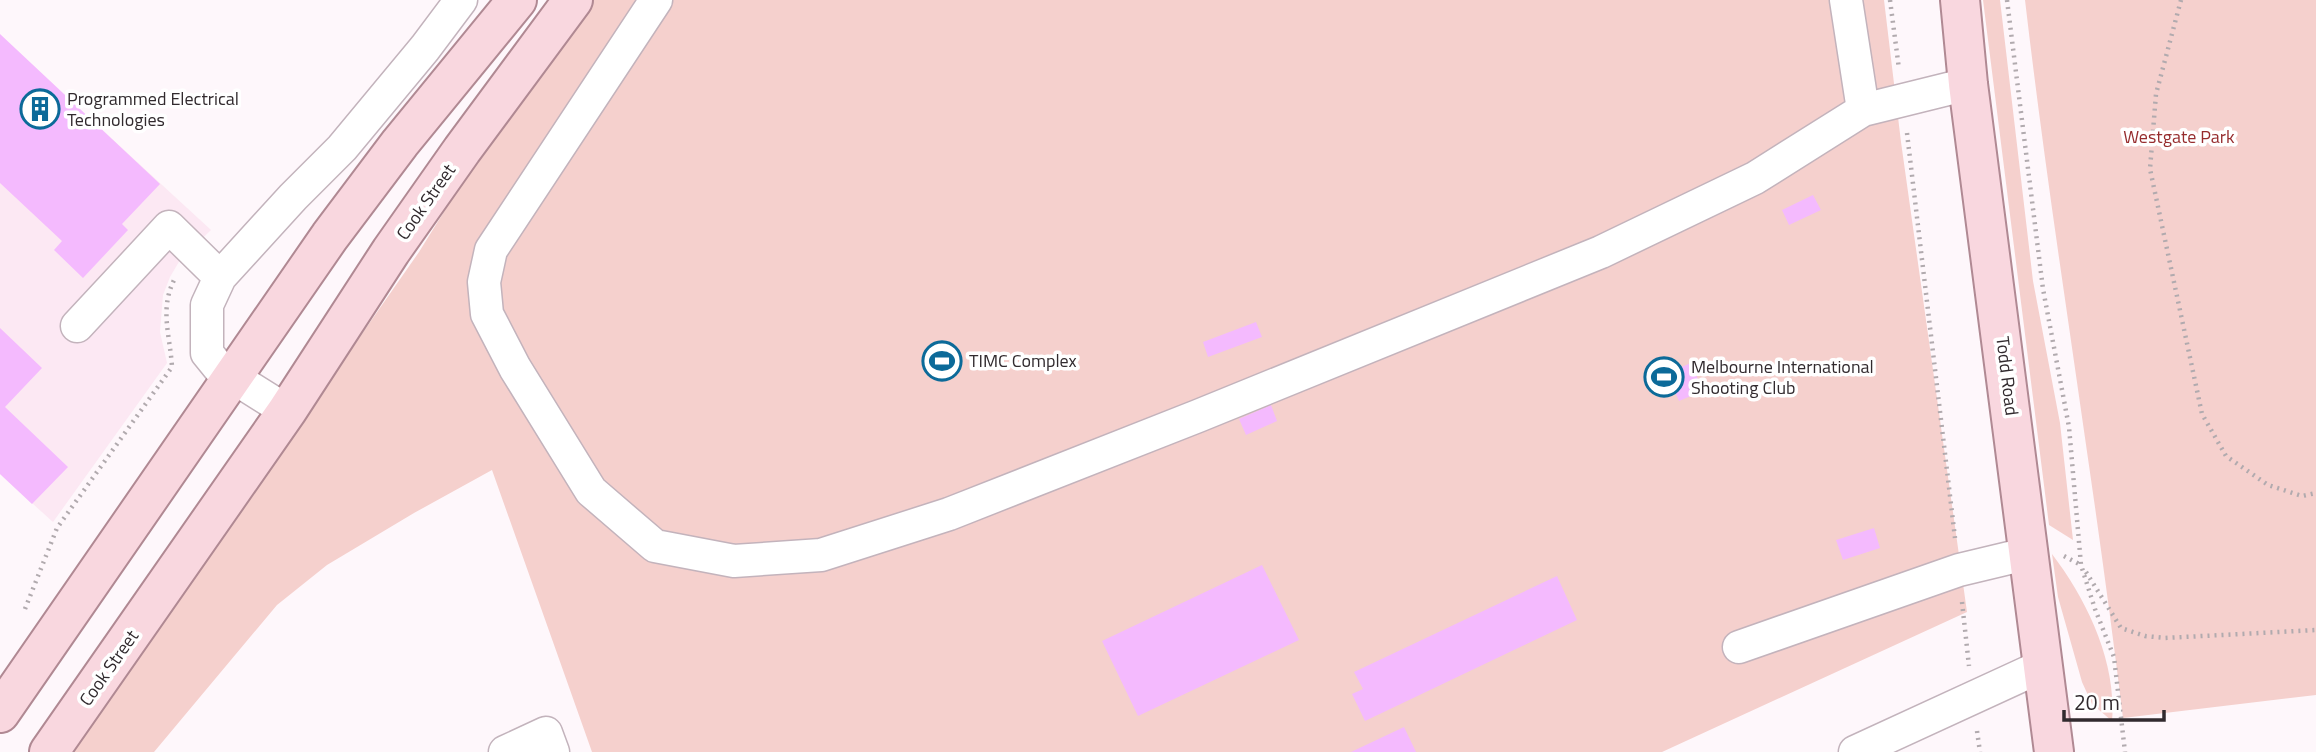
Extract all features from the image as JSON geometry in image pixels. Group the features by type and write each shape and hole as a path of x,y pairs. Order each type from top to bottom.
{"main road":[{"path":"5,699 330,236 392,153 517,0"},
{"name":"Cook Street","path":"49,752 287,411 391,251 573,0"},
{"name":"Todd Road","path":"1960,0 1968,84 2054,752"}],"street":[{"path":"287,411 220,369 207,353 207,305 220,278 342,148 461,0"},
{"path":"656,0 491,250 484,282 487,314 515,368 591,491 655,546 734,561 821,555 949,514 1601,252 1755,178 1863,110 1968,84"},
{"path":"1846,0 1863,110"},
{"path":"78,326 169,227 220,278"},
{"path":"1739,647 2029,547"},
{"path":"1855,752 2042,666"},
{"path":"505,752 546,733 553,752"}],"path":[{"path":"1890,0 1980,752"},
{"path":"2007,0 2043,289 2069,427 2081,565 2114,657 2125,752"},
{"path":"2181,0 2156,94 2151,169 2202,414 2226,456 2247,471 2279,489 2302,496 2316,493"},
{"path":"2029,547 2081,565 2121,628 2145,636 2165,638 2316,630"}],"shaded area":[{"path":"0,36 211,230 180,260 163,295 160,332 167,363 53,522 0,474"}],"green space":[{"path":"588,0 1884,0 1901,142 1967,612 1662,752 592,752 492,470 327,565 277,605 154,752 70,752 419,252 491,136"},
{"path":"1983,0 2000,0 2033,281 2060,423 2073,540 2049,525"},
{"name":"Westgate Park","path":"2025,0 2316,0 2316,695 2123,718"},
{"path":"2052,554 2077,591 2097,633 2110,676 2112,721 2092,704 2082,682 2058,597"}],"building":[{"name":"Programmed Electrical Technologies","path":"0,34 160,184 122,224 128,230 83,278 54,250 62,241 0,183"},
{"path":"1813,195 1821,210 1789,225 1782,210"},
{"path":"1256,322 1262,337 1208,357 1203,342"},
{"path":"0,328 42,368 5,407 68,467 32,504 0,474"},
{"path":"1691,363 1703,391 1679,401 1667,373"},
{"path":"1271,405 1277,421 1246,435 1239,419"},
{"path":"1874,528 1880,548 1843,560 1836,540"},
{"path":"1262,565 1299,640 1138,716 1102,641"},
{"path":"1557,576 1577,620 1365,721 1352,694 1363,689 1354,672"},
{"path":"1404,727 1416,752 1351,752"}],"place":[{"name":"Programmed Electrical Technologies","path":"40,109"},
{"name":"TIMC Complex","path":"942,361"},
{"name":"Melbourne International Shooting Club","path":"1664,377"}]}
